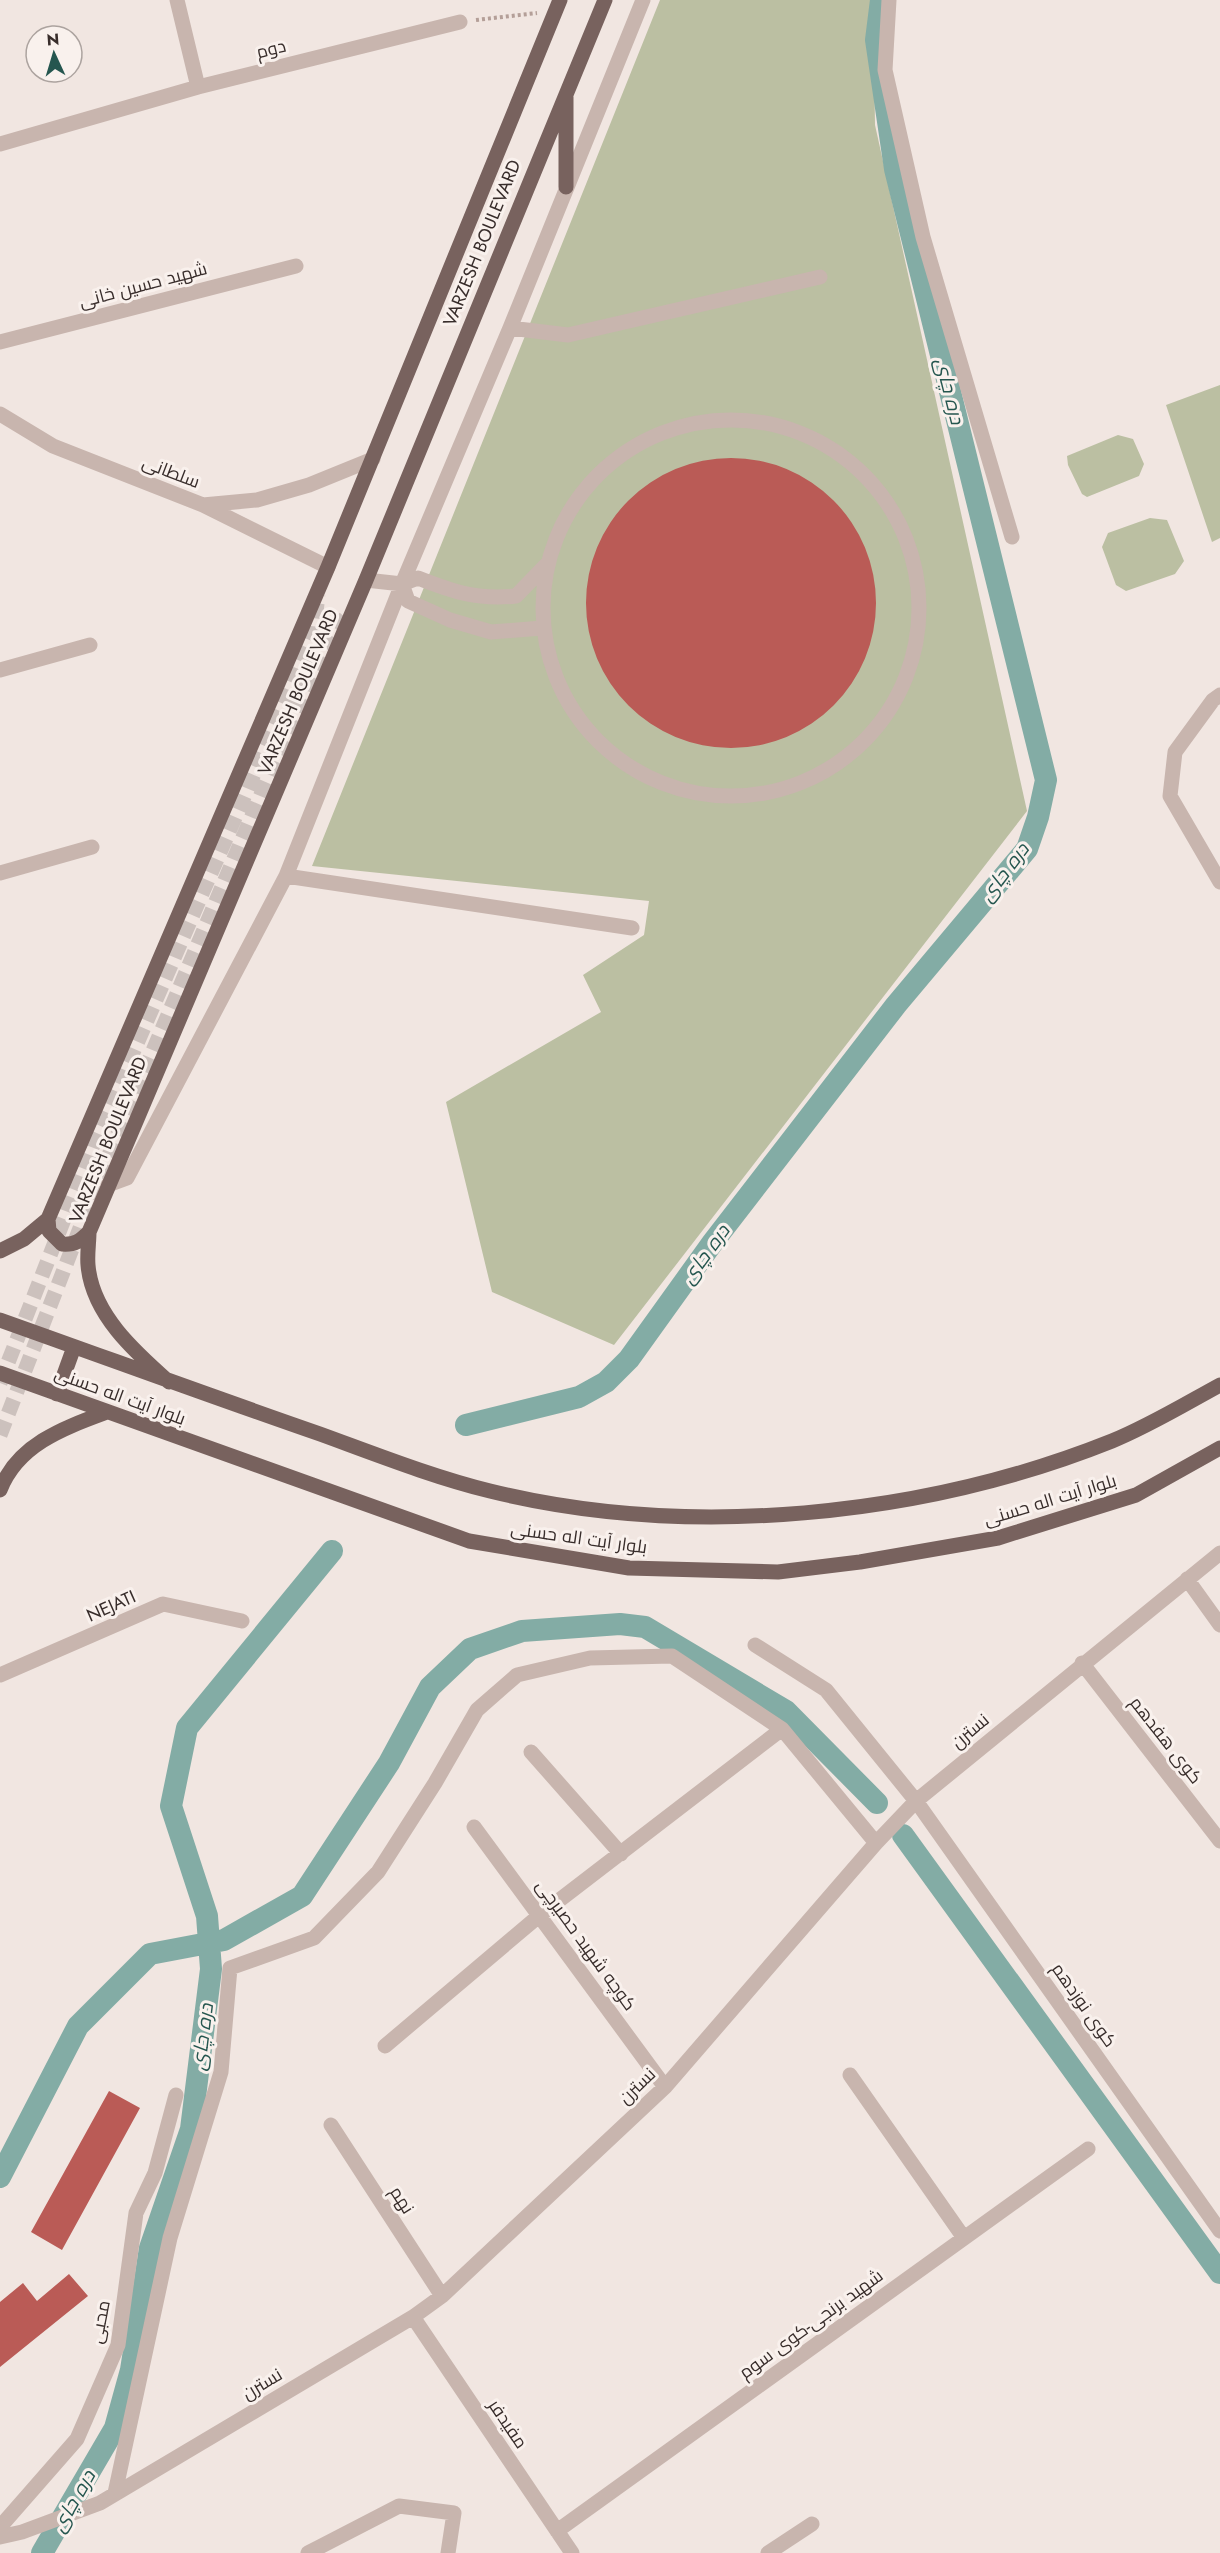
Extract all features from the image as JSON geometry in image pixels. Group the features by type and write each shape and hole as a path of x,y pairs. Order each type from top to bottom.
{"main road":[{"name":"VARZESH BOULEVARD","path":"170,1382 135,1352 115,1327 98,1299 88,1266 89,1232 366,580 605,0"},
{"name":"VARZESH BOULEVARD","path":"0,1251 24,1239 48,1219 328,567 558,5"},
{"path":"566,90 566,187"},
{"path":"48,1219 49,1231 62,1244 71,1245 80,1241 89,1232"},
{"name":"بلوار آیت اله حسنی","path":"0,1320 170,1382 489,1491 620,1514 760,1518 850,1507 980,1486 1114,1441 1220,1385"},
{"path":"57,1394 74,1347"},
{"name":"بلوار آیت اله حسنی","path":"6,1376 469,1541 629,1568 778,1572 860,1562 998,1538 1136,1495 1220,1448"},
{"path":"2,1485 19,1458 44,1438 107,1412"},
{"path":"0,1463 2,1485"}],"street":[{"path":"177,0 198,87"},
{"path":"108,1185 126,1178 286,876 402,584 510,328 643,0"},
{"path":"888,0 885,70 923,237 1012,537"},
{"name":"دوم","path":"0,144 198,87 460,22"},
{"name":"شهید حسین خانی","path":"0,342 296,266"},
{"path":"510,328 568,334 820,276"},
{"name":"سلطانی","path":"0,414 53,446 203,505 328,567"},
{"path":"729,419 791,429 846,459 889,504 915,562 920,624 904,684 870,736 822,774 763,794 701,795 643,776 593,738 558,688 542,628 546,566 570,507 612,461 667,430 729,419"},
{"path":"203,505 257,500 309,485 373,459"},
{"path":"366,580 402,584 418,578 462,595 493,599 516,596 546,566"},
{"path":"402,584 408,601 450,620 491,632 542,628"},
{"path":"0,670 90,645"},
{"path":"1220,695 1213,700 1174,752 1170,796 1220,882"},
{"path":"0,873 92,848"},
{"path":"286,876 632,928"},
{"name":"نسترن","path":"0,2536 22,2532 100,2503 413,2317 442,2296 665,2087 876,1843 916,1801 1082,1663 1220,1553"},
{"path":"1187,1580 1220,1625"},
{"name":"NEJATI","path":"0,1675 163,1604 242,1621"},
{"name":"کوی نوزدهم","path":"755,1645 826,1690 916,1801 1220,2231"},
{"path":"115,2493 170,2238 221,2072 230,1968 314,1938 378,1872 435,1783 477,1710 517,1675 590,1658 672,1656 783,1729 876,1843"},
{"name":"کوی هفدهم","path":"1082,1663 1220,1841"},
{"path":"385,2046 540,1915 783,1729"},
{"path":"531,1752 621,1854"},
{"name":"کوچه شهید حصیرچی","path":"474,1827 665,2087"},
{"path":"850,2076 964,2238"},
{"name":"محبی","path":"0,2527 77,2439 118,2344 136,2213 155,2173 176,2095"},
{"name":"نهم","path":"331,2125 442,2296"},
{"name":"شهید برنجی-کوی سوم","path":"556,2531 1088,2149"},
{"name":"مفیدفر","path":"413,2317 572,2553"},
{"path":"308,2553 399,2506 454,2513 448,2553"},
{"path":"768,2553 812,2524"}],"path":[{"path":"460,22 558,5"}],"green space":[{"path":"660,0 873,0 875,125 1027,811 614,1345 492,1292 446,1102 601,1012 583,975 644,935 649,901 312,866"},
{"path":"1220,385 1220,538 1212,542 1166,405"},
{"path":"1118,435 1133,439 1144,464 1139,476 1087,497 1082,494 1068,465 1067,456"},
{"path":"1150,518 1167,520 1184,561 1175,574 1126,591 1116,585 1102,547 1108,533"}],"building":[{"path":"731,458 759,461 799,475 823,491 843,511 865,548 873,575 876,603 873,631 859,671 843,695 823,715 786,737 759,745 731,748 703,745 663,731 639,715 619,695 597,658 589,631 586,603 589,575 603,535 619,511 639,491 676,469 703,461"},
{"path":"109,2091 140,2108 62,2250 31,2232"},
{"path":"69,2274 88,2296 0,2367 0,2302 23,2283 37,2301"}],"waterway":[{"name":"دره چای","path":"466,1425 579,1397 606,1382 629,1359 713,1242 896,1005 1027,849 1038,817 1046,780 895,169 876,40 881,0"},
{"name":"دره چای","path":"42,2553 115,2428 131,2370 150,2248 191,2129 211,1969 207,1916 171,1806 187,1728 332,1551"},
{"path":"0,2177 78,2026 150,1954 224,1940 302,1896 389,1763 430,1687 470,1649 522,1631 620,1624 645,1627 786,1711 877,1803"},
{"path":"903,1835 1220,2273"}],"tunnel":[{"path":"0,1383 95,1140 313,638 318,595"},
{"path":"0,1435 101,1174 325,643 349,613"}]}
